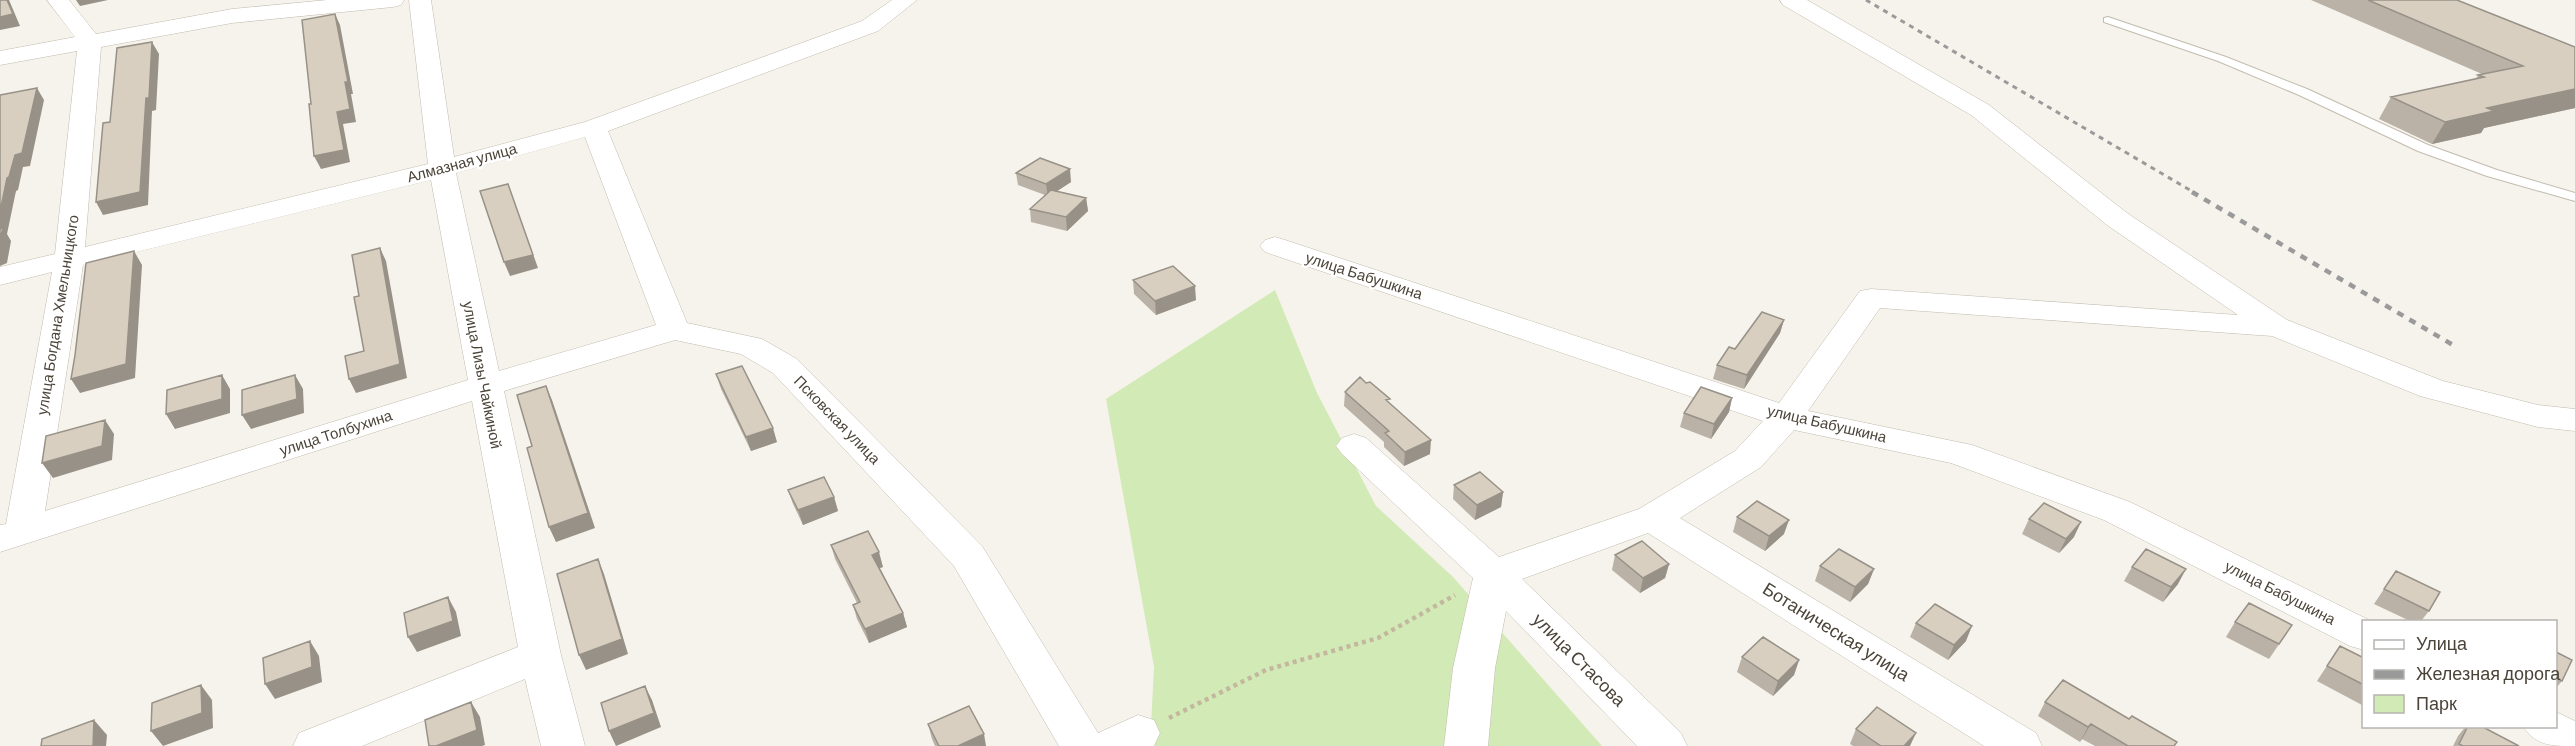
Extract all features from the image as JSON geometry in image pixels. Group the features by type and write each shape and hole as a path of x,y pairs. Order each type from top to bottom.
{"street":[{"path":"58,0 90,41"},
{"path":"0,58 273,7 393,0"},
{"name":"улица Лизы Чайкиной","path":"420,0 442,169 540,656 563,746"},
{"name":"Алмазная улица","path":"0,276 442,169 594,127 870,26 906,0"},
{"path":"1791,0 1980,110 2117,219 2276,327 2432,389 2538,416 2575,420"},
{"name":"улица Богдана Хмельницкого","path":"11,535 69,258 90,41"},
{"path":"594,127 674,330"},
{"name":"улица Бабушкина","path":"1275,246 1786,417 1959,453 2117,511 2362,634"},
{"path":"1466,746 1474,668 1493,574 1652,518 1748,459 1786,417 1871,298 2276,327"},
{"name":"улица Толбухина","path":"11,535 484,386 674,330"},
{"name":"Псковская улица","path":"674,330 751,346 785,366 968,556 1082,746"},
{"name":"улица Стасова","path":"1354,446 1493,574 1665,746"},
{"name":"Ботаническая улица","path":"1652,518 2020,746"},
{"path":"315,746 540,656"},
{"path":"2549,728 2575,741"}],"lane":[{"path":"2108,20 2232,63 2303,92 2423,148 2493,173 2575,197"}],"path":[{"path":"1125,739 1266,670 1378,638 1493,574"}],"green space":[{"path":"1275,290 1317,393 1376,506 1453,577 1602,746 1150,746 1154,667 1106,399"}],"building":[{"path":"0,0 7,0 13,14 0,17"},
{"path":"2368,0 2457,0 2575,47 2575,89 2487,108 2494,111 2445,122 2391,97 2523,66"},
{"path":"335,14 348,82 345,82 350,109 337,112 344,150 314,156 302,20"},
{"path":"152,42 140,192 96,202 103,123 110,122 117,48"},
{"path":"37,88 22,153 15,155 7,178 0,212 0,95"},
{"path":"1040,158 1070,169 1046,184 1016,173"},
{"path":"508,184 533,255 504,262 480,191"},
{"path":"1051,190 1086,198 1066,217 1030,209"},
{"path":"380,248 400,364 349,379 345,356 364,351 354,297 359,296 352,255"},
{"path":"134,251 126,364 71,379 86,263"},
{"path":"1173,266 1195,286 1155,301 1133,280"},
{"path":"1762,312 1784,320 1747,375 1717,365 1729,347 1735,349"},
{"path":"742,366 773,428 746,437 716,374"},
{"path":"222,375 222,399 166,414 167,390"},
{"path":"295,375 297,399 242,415 242,390"},
{"path":"1360,377 1366,383 1370,382 1390,399 1386,400 1431,440 1405,452 1385,433 1389,431 1345,392"},
{"path":"546,386 588,513 549,527 527,448 532,446 517,395"},
{"path":"1701,387 1732,398 1714,424 1684,413"},
{"path":"105,420 102,446 42,463 46,436"},
{"path":"1480,472 1503,492 1477,505 1454,485"},
{"path":"824,477 834,497 798,510 788,490"},
{"path":"1757,501 1789,520 1769,536 1737,517"},
{"path":"2044,503 2081,522 2066,539 2029,519"},
{"path":"868,531 879,552 872,555 903,613 865,629 853,605 860,602 831,545"},
{"path":"1642,541 1669,564 1643,578 1615,555"},
{"path":"1839,549 1874,569 1855,587 1820,566"},
{"path":"2146,549 2186,569 2171,587 2132,567"},
{"path":"598,559 622,639 579,655 557,574"},
{"path":"2396,571 2440,592 2429,611 2384,589"},
{"path":"448,597 453,621 408,637 404,613"},
{"path":"2249,603 2292,625 2279,644 2235,622"},
{"path":"1935,604 1972,626 1954,645 1916,623"},
{"path":"1763,637 1799,660 1778,681 1742,657"},
{"path":"310,641 312,667 265,684 263,658"},
{"path":"2340,646 2362,657 2362,684 2327,666"},
{"path":"2557,652 2572,660 2562,681 2557,678"},
{"path":"2063,680 2129,719 2132,716 2177,742 2174,746 2128,746 2091,724 2088,727 2045,702"},
{"path":"201,685 202,713 151,731 152,703"},
{"path":"645,686 654,713 609,731 601,703"},
{"path":"471,702 477,730 436,746 429,746 425,720"},
{"path":"969,706 984,734 958,746 939,746 928,724"},
{"path":"1877,707 1916,733 1904,746 1881,746 1856,729"},
{"path":"94,720 93,746 41,746 42,739"},
{"path":"2467,728 2485,728 2519,746 2463,746 2459,744"}],"railway":[{"path":"1866,0 2195,193"},
{"path":"2192,192 2453,345"}]}
